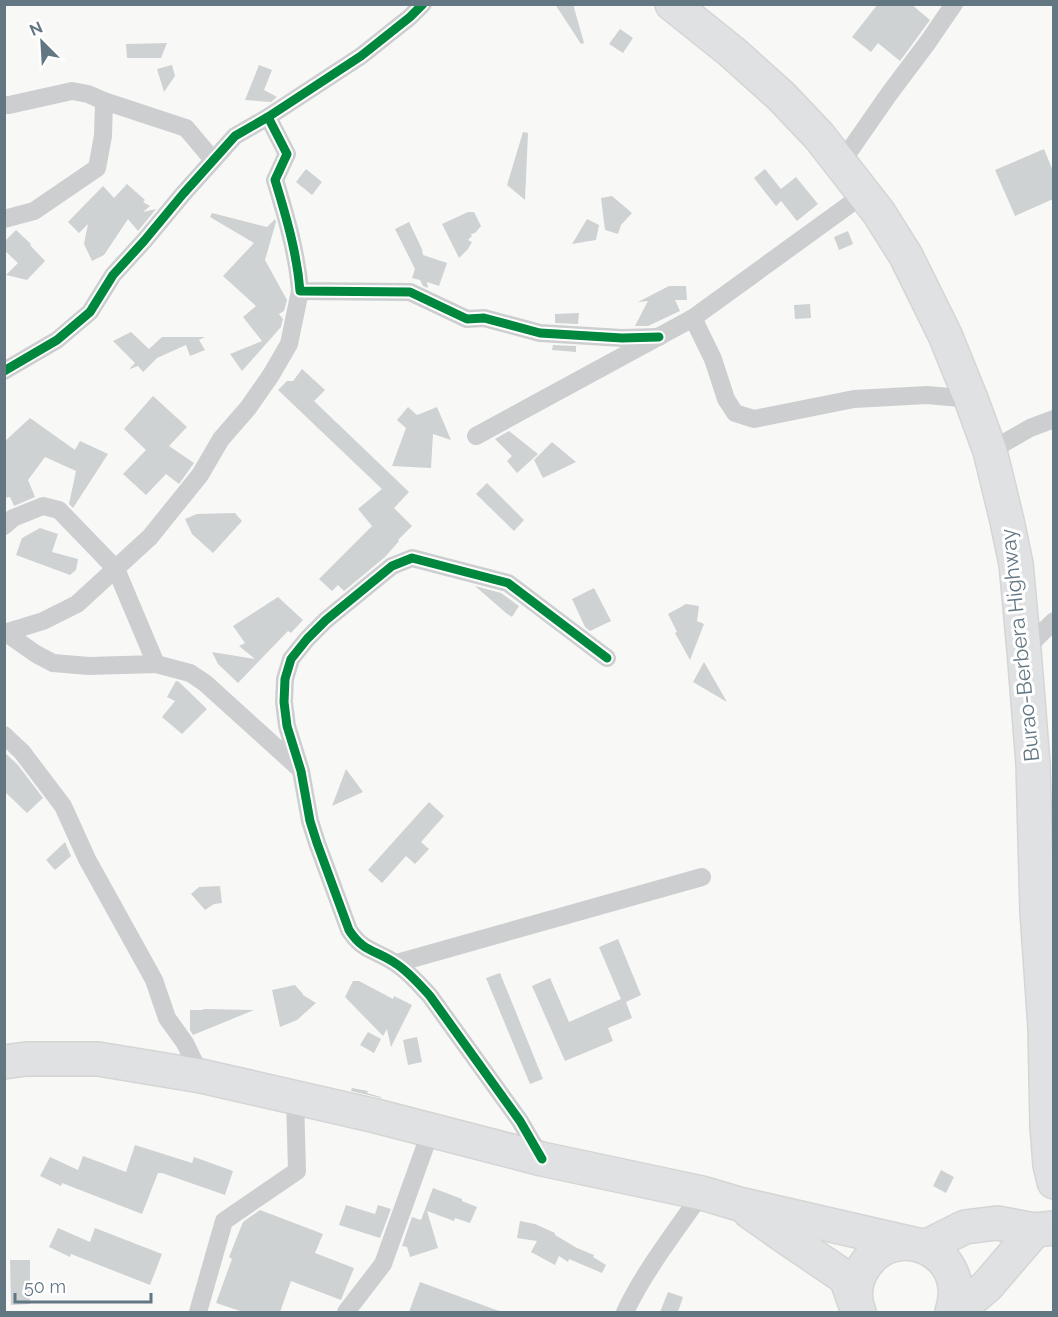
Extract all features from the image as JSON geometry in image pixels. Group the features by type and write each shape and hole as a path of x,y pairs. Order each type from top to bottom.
{"highway":[{"name":"Burao-Berbera Highway","path":"672,4 732,52 781,96 819,136 879,213 906,256 945,335 990,451 1016,564 1024,650 1045,898 1047,1126 1053,1182"},
{"path":"4,1062 26,1059 98,1059 201,1076 431,1130 542,1159 702,1193 739,1204 917,1245 939,1256 950,1269 956,1284 954,1312"},
{"path":"739,1204 846,1278 858,1312"},
{"path":"858,1312 855,1294 857,1278 865,1263 877,1252 892,1245 917,1245 964,1227 998,1223 1044,1229"},
{"path":"954,1312 987,1286 1044,1229"}],"street":[{"path":"4,371 57,340 90,312 113,275 235,136 361,56 423,4"},
{"path":"841,164 954,4"},
{"path":"4,105 72,91 88,94 186,128 213,160"},
{"path":"4,219 34,211 97,168 103,136 104,101"},
{"path":"5,633 43,621 77,604 150,537 200,475 221,438 248,408 289,344 300,291 286,217 275,180 287,154 268,117"},
{"path":"476,436 693,318 864,194"},
{"path":"300,291 410,292 466,319 484,318 540,333 622,338 658,337"},
{"path":"693,318 713,359 726,399 735,413 754,419 854,399 927,395 971,399"},
{"path":"990,451 1030,428 1053,419"},
{"path":"4,526 13,518 43,506 59,510 116,568 156,664"},
{"path":"542,1159 520,1121 430,996 397,963 366,948 355,940 349,930 310,821 301,771 288,726 284,702 285,680 291,659 326,620 392,566 412,558 508,583 607,658"},
{"path":"1024,650 1053,621"},
{"path":"5,633 53,663 89,666 156,664 190,673 205,683 301,771"},
{"path":"4,735 22,752 63,806 87,859 154,980 167,1018 185,1043 201,1076"},
{"path":"397,963 702,877"},
{"path":"198,1312 224,1221 297,1171 295,1098"},
{"path":"346,1312 383,1264 431,1130"},
{"path":"625,1312 653,1264 702,1193"}],"building":[{"path":"555,4 573,4 584,43 581,44"},
{"path":"878,4 911,4 930,20 900,61 878,43 871,52 852,37"},
{"path":"620,29 633,38 623,53 609,44"},
{"path":"167,43 161,58 127,58 126,44"},
{"path":"172,65 175,76 164,92 157,69"},
{"path":"259,65 272,70 264,90 277,97 271,102 245,100"},
{"path":"523,132 528,133 525,200 507,185"},
{"path":"1044,149 1053,171 1053,199 1015,216 995,170"},
{"path":"306,169 322,182 312,195 296,182"},
{"path":"765,169 781,189 796,177 818,204 797,221 781,201 776,206 754,178"},
{"path":"127,184 145,200 143,202 150,206 143,212 156,209 138,231 128,219 104,255 92,261 84,244 88,224 79,233 68,222 103,186 114,198"},
{"path":"612,196 632,213 621,225 618,234 605,230 601,198"},
{"path":"468,212 474,212 481,226 471,234 468,240 472,242 459,258 442,224"},
{"path":"212,213 267,227 275,219 276,222 265,260 287,300 284,311 279,314 283,319 281,327 242,371 230,354 262,341 243,317 256,306 223,276 254,243 210,217"},
{"path":"587,219 599,225 596,240 572,244"},
{"path":"409,222 423,255 447,263 439,286 427,282 428,288 423,286 420,280 412,278 415,269 395,229"},
{"path":"16,230 45,261 27,280 6,275 18,263 4,250 4,242"},
{"path":"848,231 853,244 839,250 834,237"},
{"path":"669,286 686,286 687,300 675,300 680,311 648,326 635,326 648,301 638,302"},
{"path":"810,304 811,318 795,319 794,305"},
{"path":"579,313 578,324 555,323 555,314"},
{"path":"131,332 149,349 162,337 205,337 199,340 205,350 190,356 186,345 157,358 143,372 138,366 130,369 135,363 113,341"},
{"path":"553,345 576,346 576,352 552,350"},
{"path":"302,369 325,390 314,401 409,492 394,508 412,526 385,557 344,591 338,585 332,591 319,579 372,526 358,509 382,489 278,390 287,381 293,381"},
{"path":"153,396 187,427 169,446 194,463 179,484 166,474 146,495 123,474 146,450 124,429"},
{"path":"408,407 417,415 437,407 451,440 433,434 431,468 392,466 406,428 397,420"},
{"path":"30,418 75,450 80,441 108,454 73,508 69,504 76,471 45,457 28,480 35,497 14,506 10,497 4,498 4,442"},
{"path":"509,431 538,454 517,473 507,461 512,456 495,439"},
{"path":"552,442 576,462 543,478 534,460"},
{"path":"487,483 524,520 514,531 476,494"},
{"path":"235,513 242,521 213,553 192,534 185,519 197,514"},
{"path":"40,528 58,534 52,552 78,559 76,570 70,575 16,555 22,538"},
{"path":"475,586 501,593 519,606 512,617"},
{"path":"594,588 611,621 590,631 585,627 572,599"},
{"path":"278,597 303,620 291,633 288,631 238,683 218,664 212,652 255,659 239,646 245,643 233,626"},
{"path":"686,604 699,606 697,621 704,624 690,660 675,633 677,632 668,614"},
{"path":"704,662 727,702 693,682"},
{"path":"176,681 207,709 182,734 162,717 175,701 167,697"},
{"path":"4,752 18,765 43,798 27,813 4,791"},
{"path":"346,769 363,792 332,806"},
{"path":"429,802 444,816 421,842 429,849 415,864 406,856 382,883 368,870"},
{"path":"65,842 71,856 55,870 46,860"},
{"path":"220,886 222,903 214,904 205,910 191,894 199,887"},
{"path":"618,939 641,995 626,1002 632,1018 608,1028 613,1041 565,1061 532,986 550,978 569,1022 621,999 599,947"},
{"path":"500,973 543,1079 530,1084 486,978"},
{"path":"353,981 359,981 393,999 394,996 412,1005 391,1047 387,1029 383,1036 345,997"},
{"path":"295,985 303,995 316,1003 297,1020 280,1027 272,990"},
{"path":"190,1010 254,1010 193,1035 190,1030"},
{"path":"368,1032 381,1039 374,1053 360,1045"},
{"path":"417,1037 422,1062 408,1065 403,1040"},
{"path":"352,1088 368,1091 367,1093 381,1098 351,1091"},
{"path":"135,1145 192,1163 194,1157 233,1171 225,1195 158,1173 142,1214 62,1183 61,1186 40,1176 50,1157 78,1170 83,1156 126,1172"},
{"path":"941,1170 954,1177 946,1193 933,1186"},
{"path":"433,1188 477,1207 470,1223 455,1218 454,1221 427,1211 438,1248 410,1257 407,1247 402,1246 412,1217 421,1220"},
{"path":"346,1205 375,1214 378,1205 391,1209 380,1238 339,1225"},
{"path":"260,1210 323,1234 315,1253 354,1268 341,1300 291,1281 280,1312 243,1312 216,1303 232,1259 229,1257 243,1222"},
{"path":"520,1221 535,1224 555,1233 577,1248 594,1255 593,1257 606,1265 602,1273 569,1259 568,1262 559,1256 555,1265 531,1252 537,1241 517,1238"},
{"path":"58,1228 90,1242 95,1228 162,1254 150,1285 71,1254 70,1257 49,1247"},
{"path":"10,1260 30,1260 30,1304 11,1305"},
{"path":"420,1282 499,1311 499,1312 409,1312"},
{"path":"668,1292 683,1297 678,1312 660,1312"}],"cycle path":[{"path":"4,371 57,340 90,312 113,275 235,136 361,56 423,4"},
{"path":"268,117 287,154 275,180 294,249 300,291 410,292 467,319 484,318 540,333 622,338 659,337"},
{"path":"542,1159 520,1121 430,996 405,970 359,943 349,930 310,821 301,771 287,726 284,702 285,679 291,659 326,620 392,566 412,558 508,583 607,658"}]}
